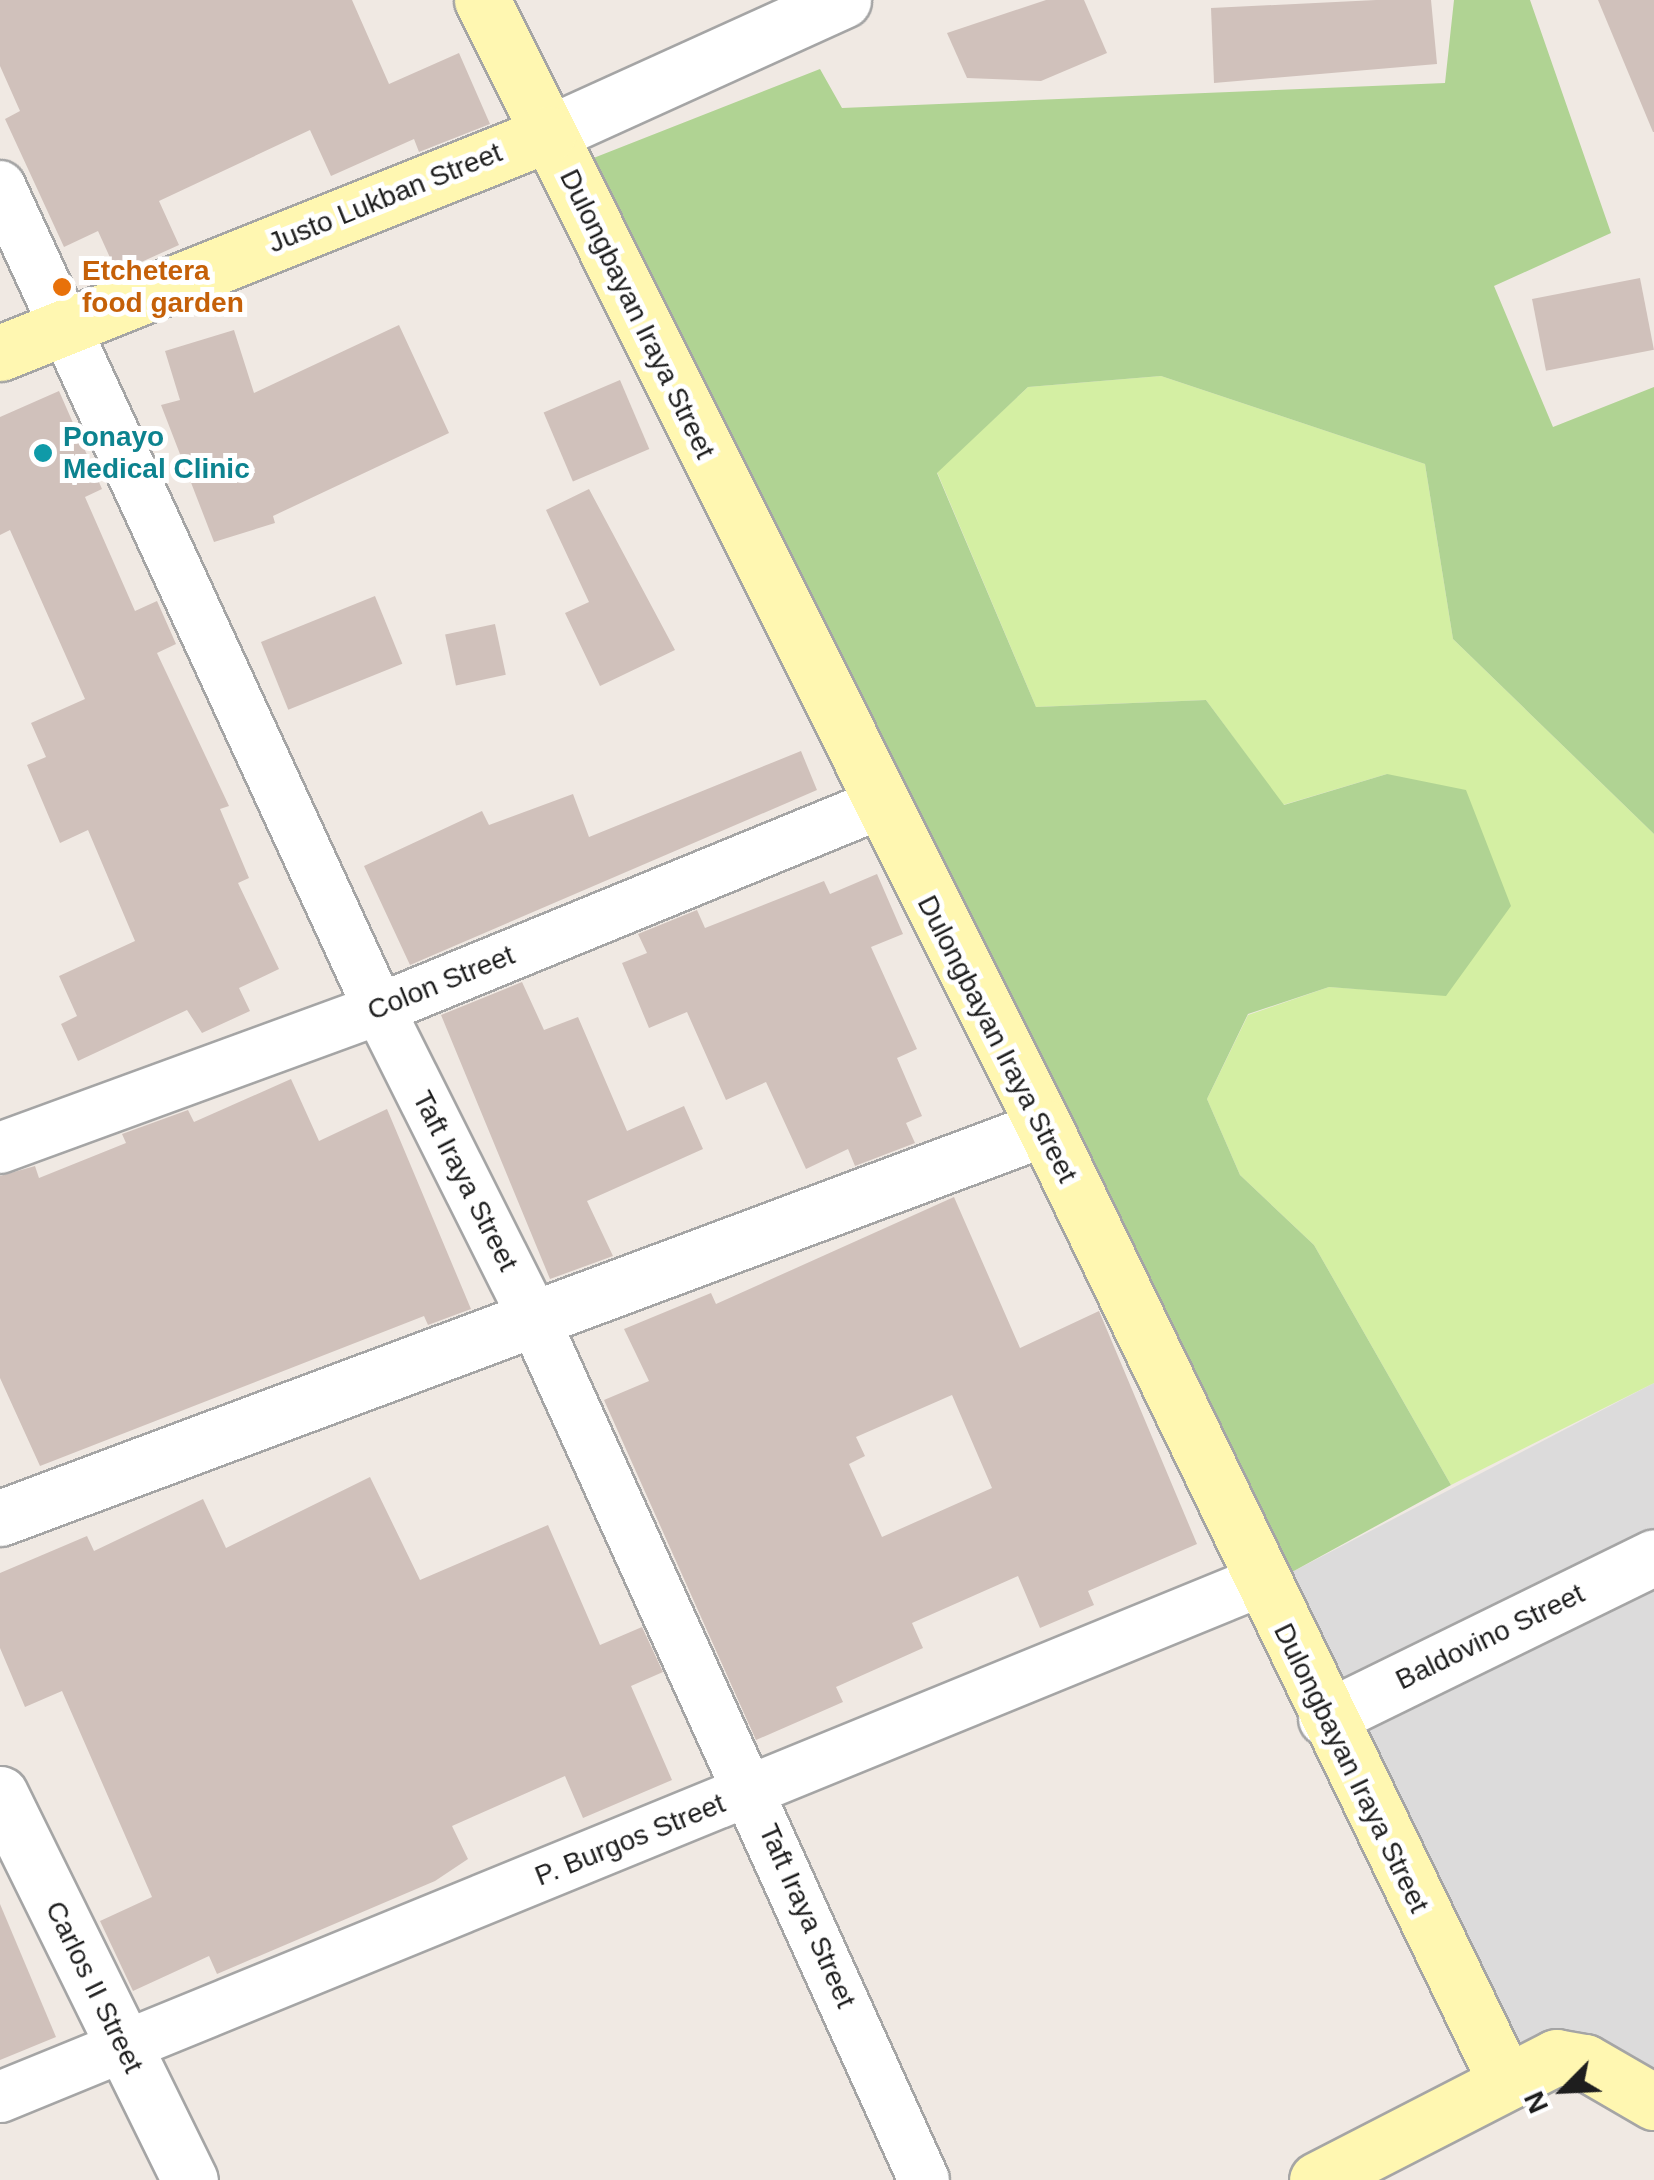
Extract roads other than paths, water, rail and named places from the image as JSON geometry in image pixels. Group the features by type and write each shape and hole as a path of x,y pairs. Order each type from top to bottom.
{"main road":[{"name":"Dulongbayan Iraya Street","path":"482,0 877,804 1045,1128 1259,1582 1506,2082"},
{"name":"Justo Lukban Street","path":"0,354 548,134"},
{"path":"1317,2180 1506,2082 1571,2056 1654,2102"}],"street":[{"path":"548,134 843,0"},
{"name":"Taft Iraya Street","path":"0,186 379,1009 534,1319 751,1790 924,2180"},
{"name":"Colon Street","path":"0,1148 379,1009 877,804"},
{"path":"0,1518 1045,1128"},
{"name":"Baldovino Street","path":"1326,1718 1654,1557"},
{"name":"P. Burgos Street","path":"0,2097 1259,1582"},
{"name":"Carlos II Street","path":"0,1794 190,2180"}],"place":[{"name":"Etchetera food garden","path":"62,287"},
{"name":"Ponayo Medical Clinic","path":"43,453"}]}
